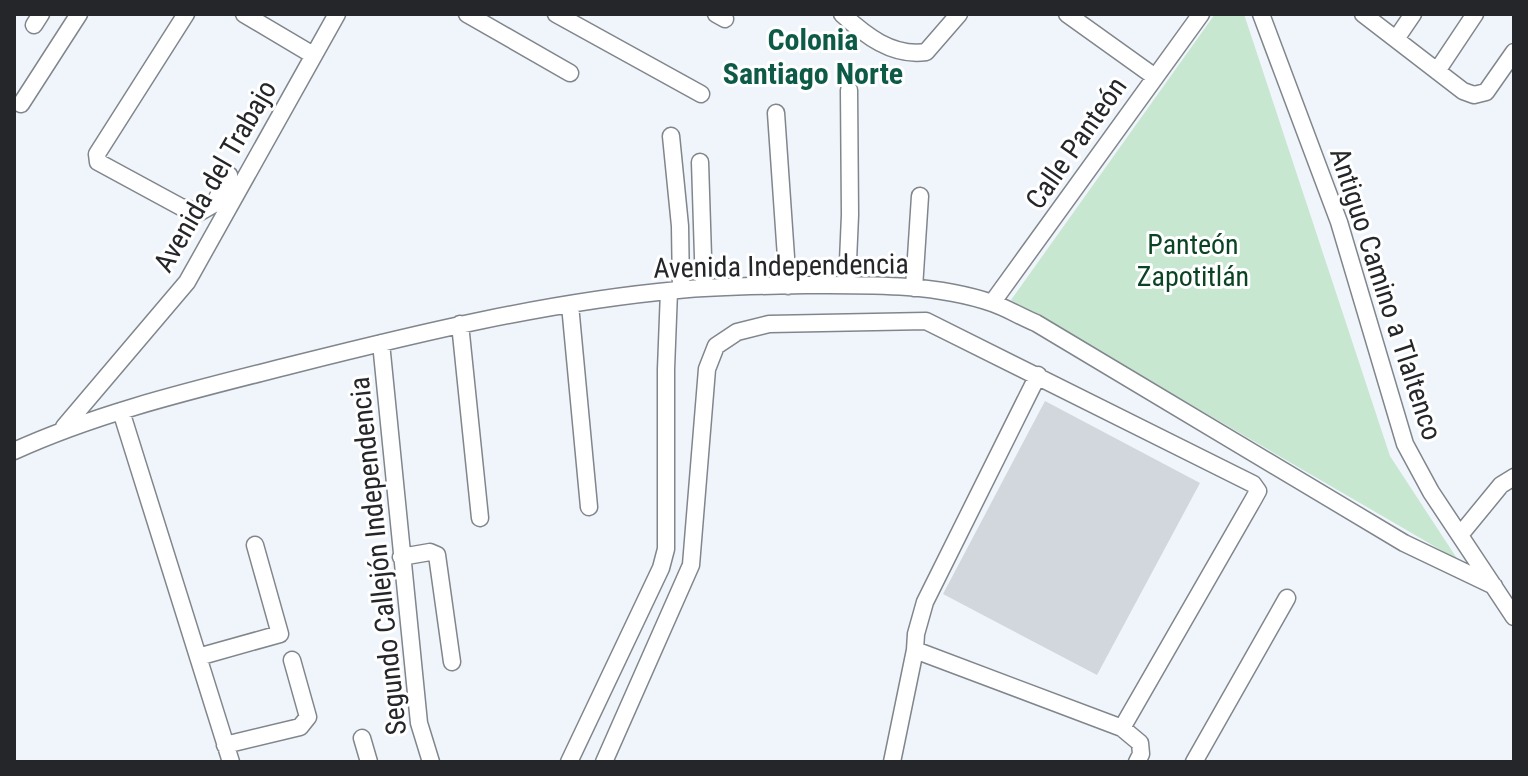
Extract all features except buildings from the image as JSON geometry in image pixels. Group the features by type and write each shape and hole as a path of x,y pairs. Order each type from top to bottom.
{"street":[{"path":"21,104 79,14"},
{"path":"186,14 97,154 98,162 181,207 200,212 214,204 229,175"},
{"path":"244,14 313,55"},
{"name":"Avenida del Trabajo","path":"63,428 187,282 337,14"},
{"path":"467,14 570,73"},
{"path":"556,14 701,94"},
{"path":"842,14 882,44 913,54 926,52 959,14"},
{"name":"Calle Panteón","path":"992,303 1201,14"},
{"name":"Antiguo Camino a Tlaltenco","path":"1261,14 1339,222 1405,444 1514,617"},
{"path":"1363,14 1463,91 1474,95 1486,92 1514,52"},
{"path":"1396,39 1413,14"},
{"path":"1437,71 1475,14"},
{"path":"1078,17 1155,77"},
{"path":"847,285 849,90"},
{"path":"776,113 788,286"},
{"path":"569,762 661,568 666,549 666,369 680,226 671,136"},
{"path":"700,162 704,288"},
{"path":"914,288 920,196"},
{"name":"Avenida Independencia","path":"14,451 63,428 121,411 460,324 675,290 847,285 914,288 992,303 1036,323 1404,543 1494,586"},
{"path":"570,305 589,507"},
{"path":"604,762 691,565 707,369 716,346 737,332 769,324 926,321 1253,484 1258,491 1122,728"},
{"path":"460,324 480,518"},
{"name":"Segundo Callejón Independencia","path":"381,343 419,723 431,762"},
{"path":"892,762 925,602 1038,375"},
{"path":"121,411 231,762"},
{"path":"1460,535 1501,485 1514,477"},
{"path":"198,657 280,634 255,545"},
{"path":"401,557 430,552 437,555 452,662"},
{"path":"1194,762 1287,598"},
{"path":"915,650 1122,728 1140,743 1141,754 1137,762"},
{"path":"225,745 300,727 305,722 308,717 292,660"},
{"path":"362,738 369,762"}],"green space":[{"name":"Panteón Zapotitlán","path":"1215,14 1244,14 1390,456 1458,560 1011,300"}],"district":[{"name":"Colonia Santiago Norte","path":"813,56"}]}
